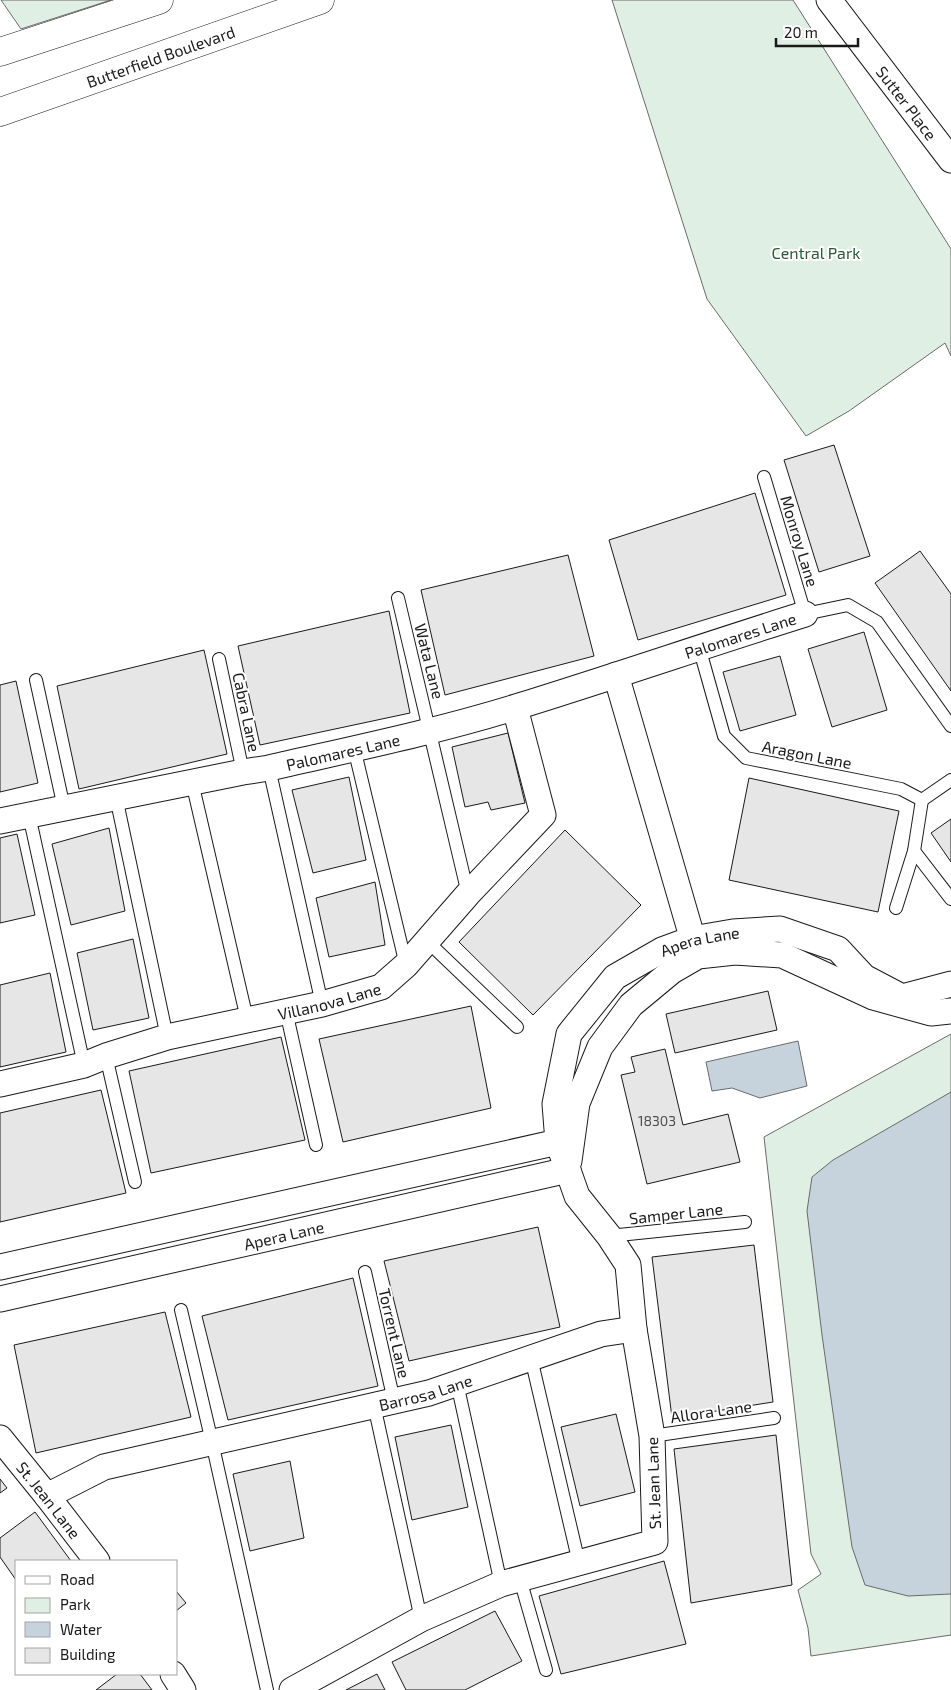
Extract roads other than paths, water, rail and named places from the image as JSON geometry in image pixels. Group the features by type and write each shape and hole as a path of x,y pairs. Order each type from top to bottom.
{"main road":[{"path":"3,46 159,0"},
{"name":"Butterfield Boulevard","path":"0,112 320,0"}],"street":[{"name":"Sutter Place","path":"829,0 951,160"},
{"name":"Sutter Place","path":"844,0 864,44"},
{"name":"Palomares Lane","path":"0,821 269,768 430,731 515,708 805,614"},
{"path":"616,675 695,948"},
{"name":"Villanova Lane","path":"0,1084 84,1065 106,1056 168,1037 322,1004 380,987 428,942 468,894 543,815 515,708"},
{"name":"Apera Lane","path":"568,1170 577,1103 600,1047 631,1005 672,971 695,948 733,932 780,929 838,949 864,977 902,997 951,984"},
{"name":"Apera Lane","path":"568,1170 558,1142 555,1104 570,1034 615,977 662,950 695,948 782,955 873,997 931,1013 951,1011"},
{"name":"Apera Lane","path":"0,1267 558,1142"},
{"name":"Apera Lane","path":"0,1300 568,1170"},
{"name":"St. Jean Lane","path":"292,1690 421,1619 511,1582 655,1542 652,1436 634,1329 628,1264 609,1236 577,1196 568,1170"},
{"name":"Barrosa Lane","path":"48,1496 104,1467 429,1393 601,1334 634,1329"},
{"name":"St. Jean Lane","path":"0,1438 48,1496 96,1560"},
{"path":"175,1675 183,1690"}],"lane":[{"name":"Monroy Lane","path":"764,477 805,614"},
{"name":"Wata Lane","path":"398,598 468,894"},
{"path":"805,614 848,605 878,622 951,726"},
{"name":"Aragon Lane","path":"699,647 724,736 746,758 901,789 922,800"},
{"name":"Cabra Lane","path":"219,658 242,772"},
{"path":"36,680 64,808"},
{"path":"354,748 406,964"},
{"path":"269,768 322,1004"},
{"path":"896,908 914,851 922,800 951,780"},
{"path":"192,782 247,1019"},
{"path":"116,797 168,1037"},
{"path":"29,815 84,1065"},
{"path":"914,851 951,899"},
{"path":"428,942 517,1027"},
{"path":"286,1011 316,1145"},
{"path":"106,1056 135,1182"},
{"name":"Samper Lane","path":"609,1236 745,1222"},
{"name":"Torrent Lane","path":"365,1272 384,1403 421,1619"},
{"path":"180,1310 212,1442 267,1690"},
{"path":"531,1358 578,1563"},
{"path":"457,1383 511,1582 546,1670"},
{"name":"Allora Lane","path":"652,1436 774,1418"}],"water":[{"path":"798,1041 807,1086 760,1098 732,1088 712,1091 706,1062"},
{"path":"951,1092 951,1594 908,1596 865,1585 852,1547 822,1335 807,1211 812,1177 833,1160"}],"park label":[{"name":"Central Park","path":"816,252"}]}
